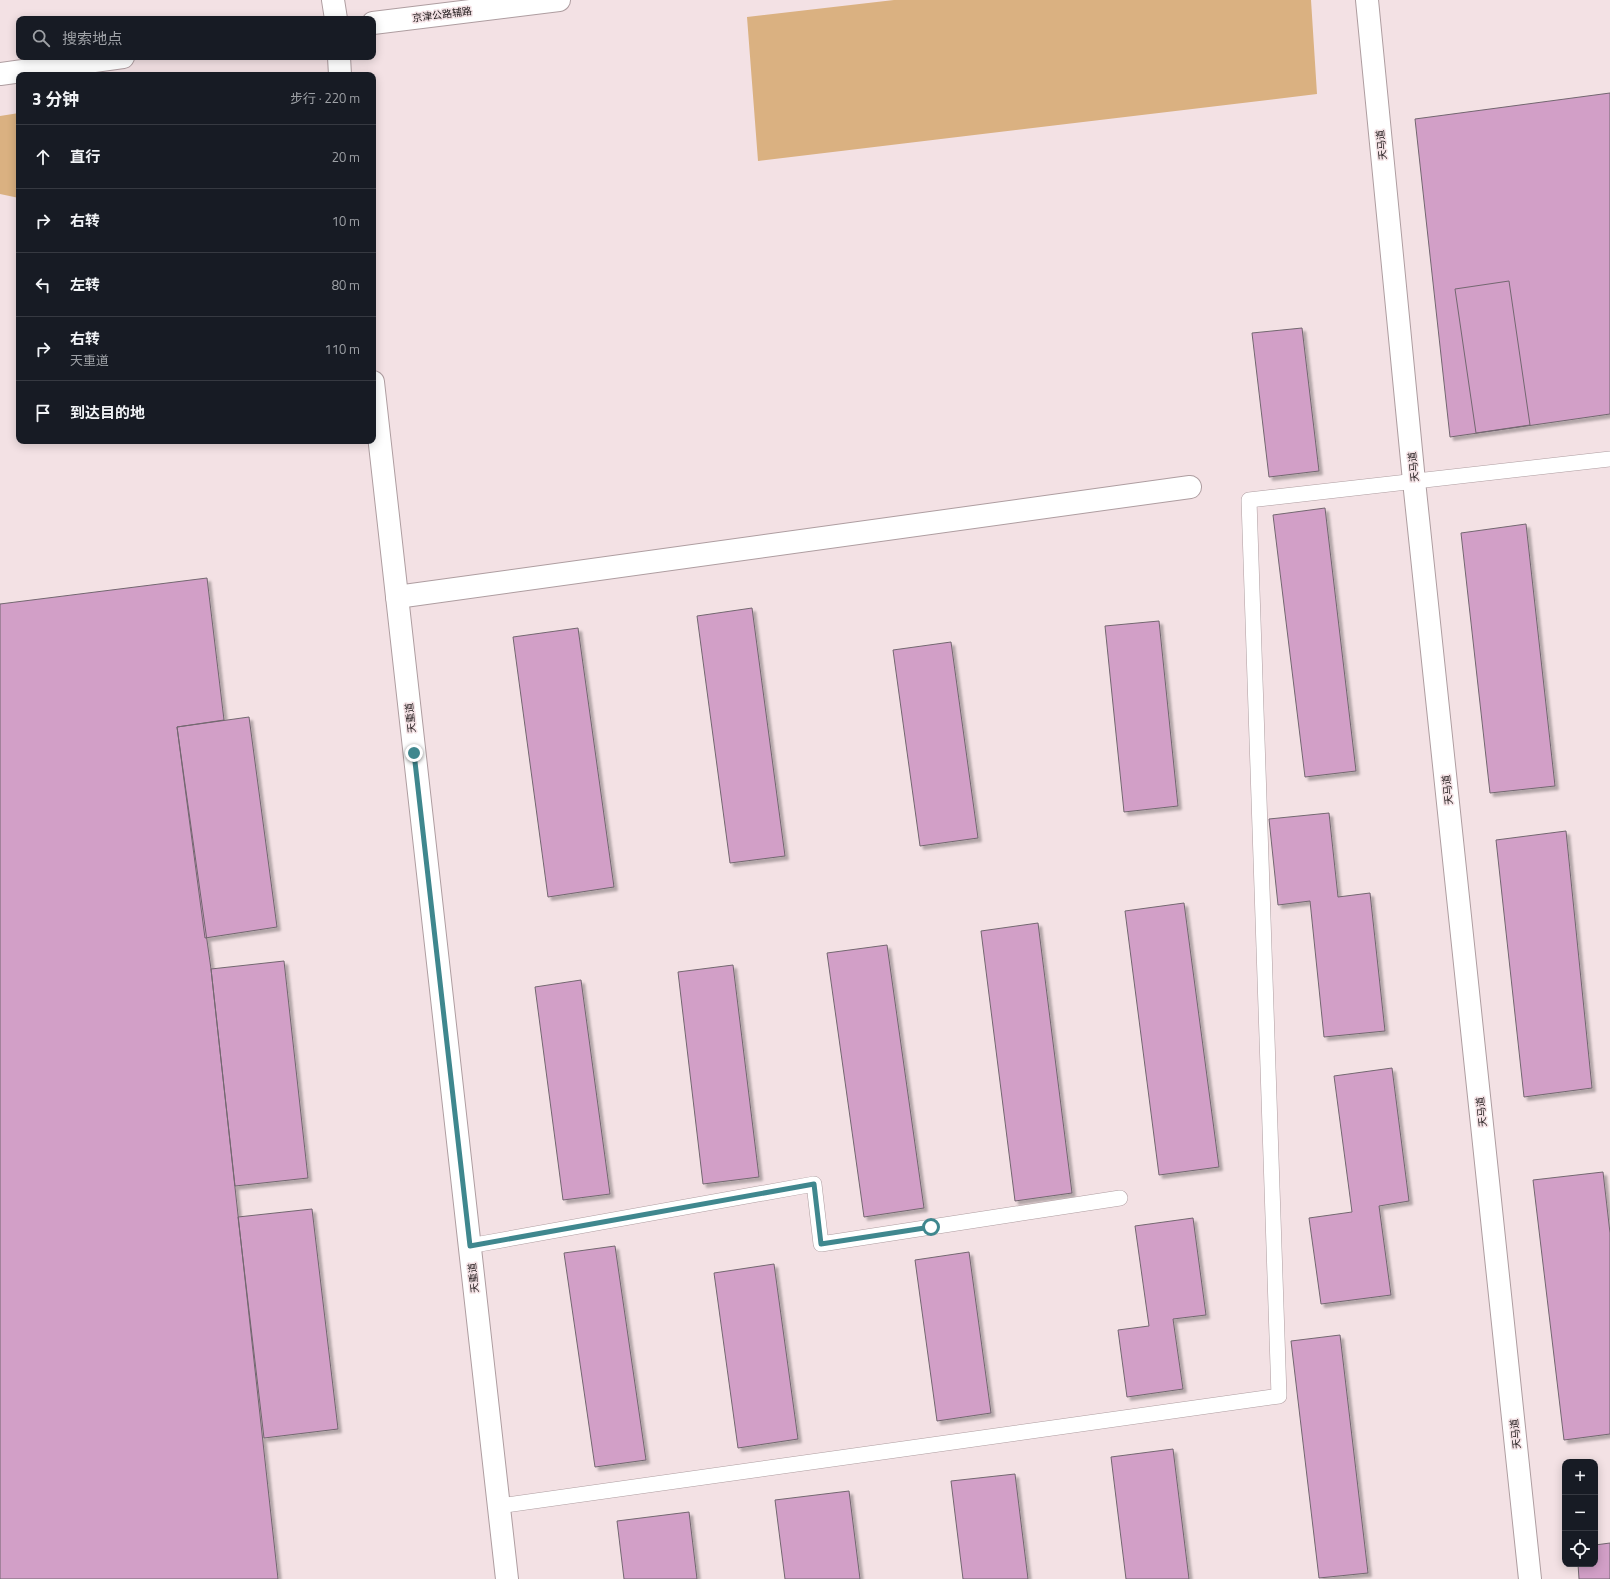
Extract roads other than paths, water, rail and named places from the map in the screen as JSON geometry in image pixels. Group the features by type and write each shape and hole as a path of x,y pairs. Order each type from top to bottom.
{"street":[{"path":"333,0 336,16"},
{"name":"京津公路辅路","path":"376,23 560,0"},
{"name":"天马道","path":"1367,0 1414,481 1530,1579"},
{"path":"0,74 101,60"},
{"path":"339,60 340,72"},
{"name":"天重道","path":"376,409 507,1579"},
{"path":"397,597 1190,487"}],"lane":[{"path":"498,1506 1279,1396 1249,500 1610,459"},
{"path":"470,1246 814,1184 821,1244 1120,1198"}]}
